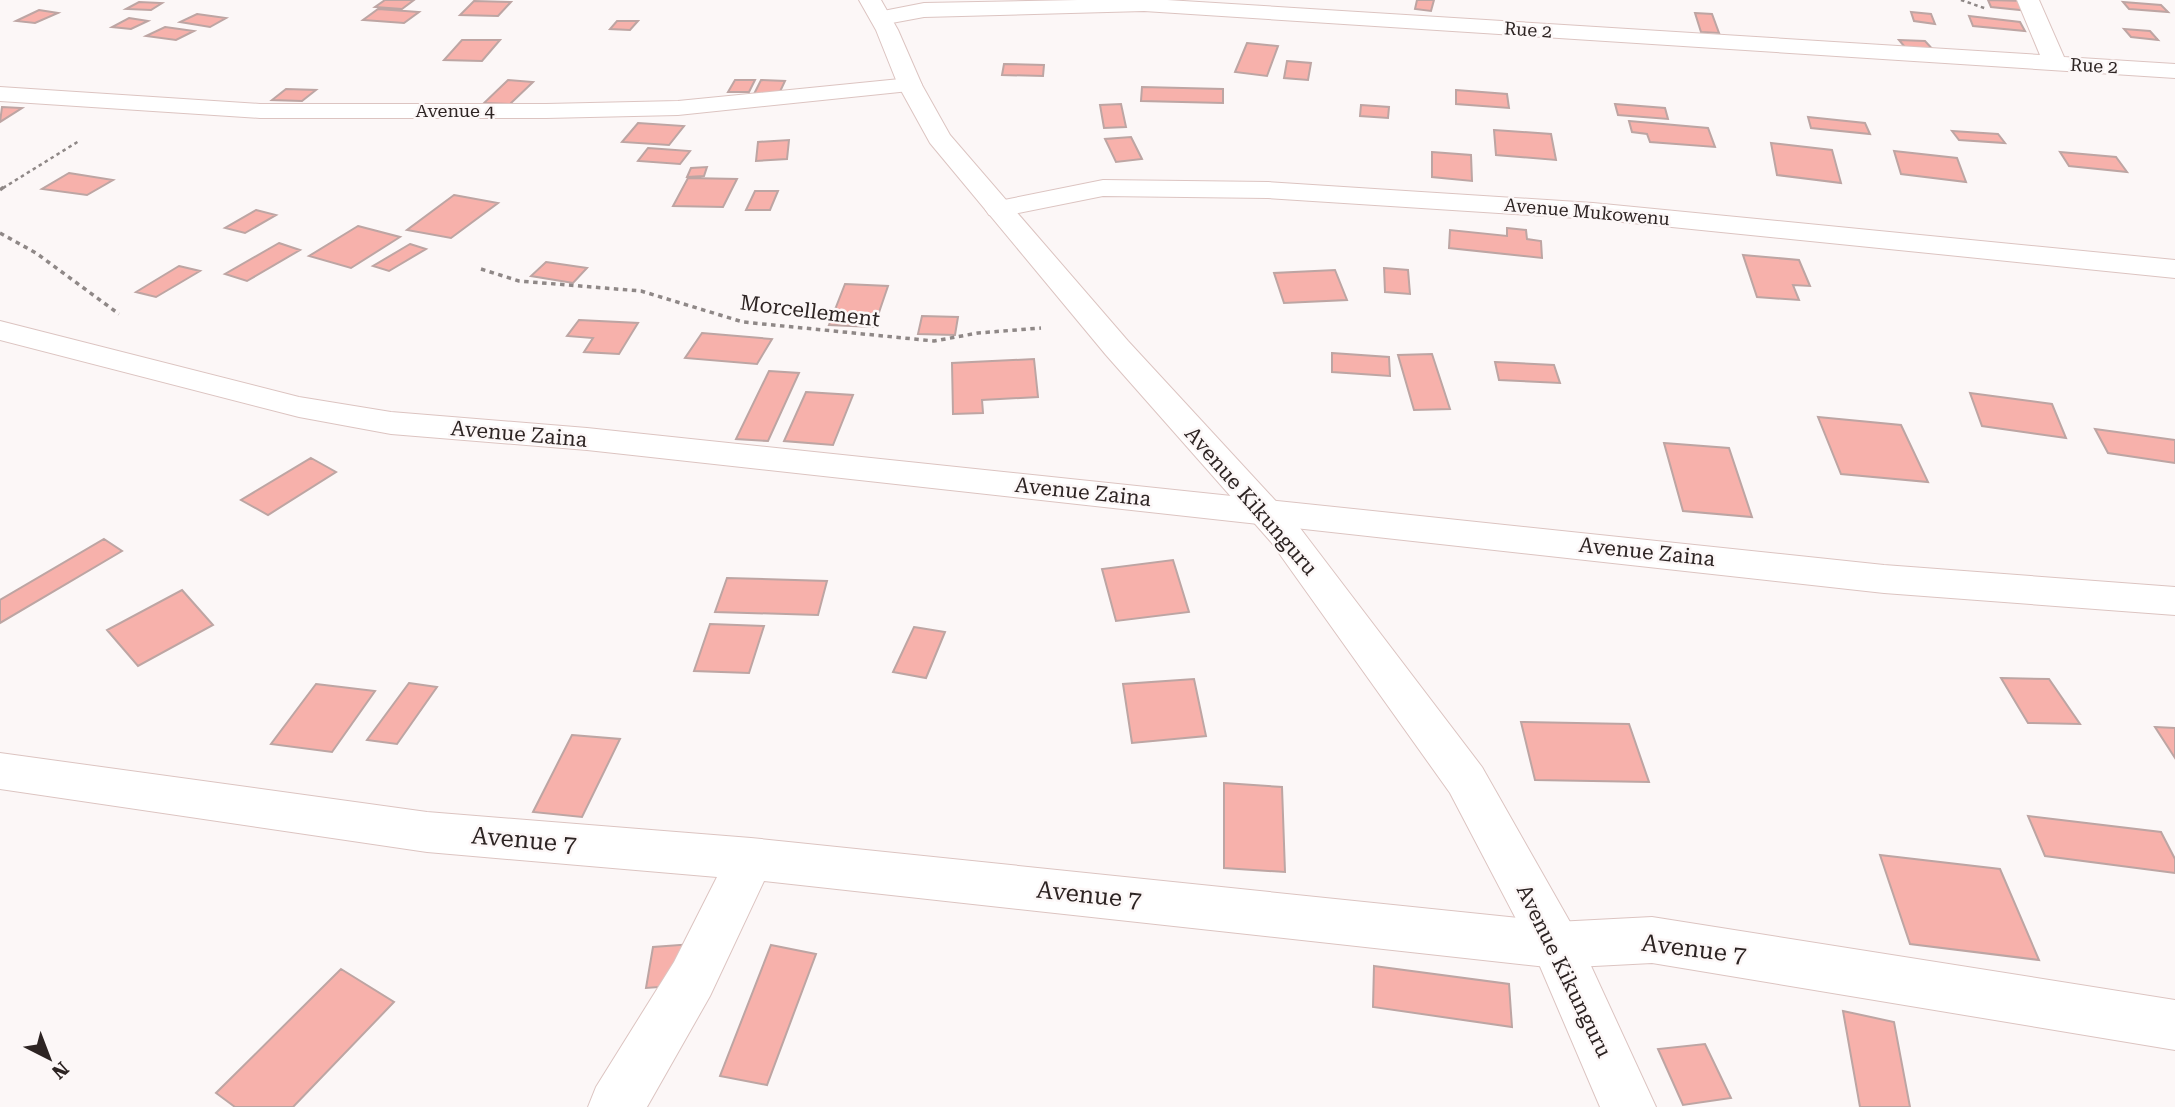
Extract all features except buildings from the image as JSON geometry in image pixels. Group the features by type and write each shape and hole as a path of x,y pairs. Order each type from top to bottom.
{"street":[{"path":"2028,0 2055,64"},
{"name":"Rue 2","path":"876,9 1144,5 1513,20 2055,64 2175,71"},
{"name":"Avenue Kikunguru","path":"876,9 909,85 939,138 1097,324 1284,533 1466,780 1556,945 1628,1107"},
{"name":"Avenue 4","path":"0,94 260,111 678,108 909,85"},
{"name":"Avenue Mukowenu","path":"999,209 1103,188 1268,190 1593,211 2175,269"},
{"name":"Avenue Zaina","path":"0,330 299,407 391,423 587,439 1884,579 2175,601"},
{"name":"Avenue 7","path":"0,771 427,832 751,859 1556,945 1652,940 2175,1025"},
{"path":"616,1107 692,979 751,859"}],"path":[{"path":"0,190 33,167 143,105"},
{"path":"0,233 36,253 128,321"},
{"name":"Morcellement","path":"481,269 519,281 641,291 743,322 934,341 978,333 1097,324"}]}
